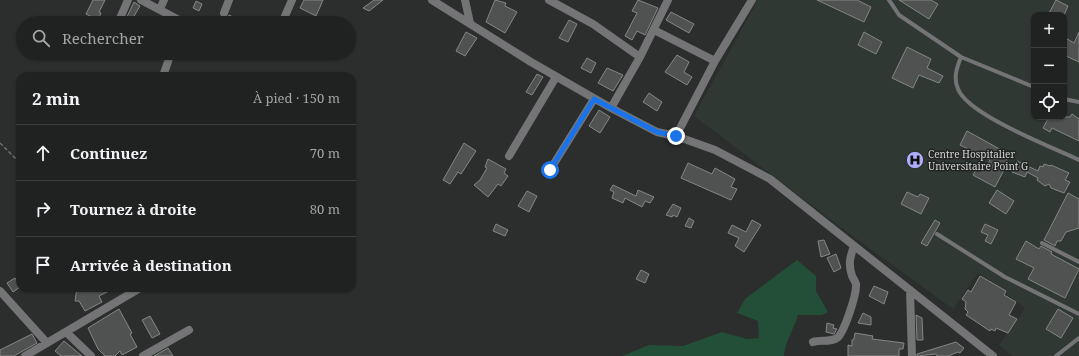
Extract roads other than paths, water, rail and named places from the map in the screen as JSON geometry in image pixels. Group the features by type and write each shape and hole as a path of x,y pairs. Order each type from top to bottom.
{"street":[{"path":"121,16 128,0"},
{"path":"141,0 172,16"},
{"path":"160,9 164,0"},
{"path":"224,13 229,0"},
{"path":"285,16 292,0"},
{"path":"432,0 594,99 657,132 676,136 715,150 770,179 993,356"},
{"path":"465,0 470,24"},
{"path":"549,0 593,24 640,57"},
{"path":"611,108 640,57 668,0"},
{"path":"676,136 715,61 752,0"},
{"path":"654,30 715,61"},
{"path":"164,72 169,60"},
{"path":"509,156 556,77"},
{"path":"550,170 594,99"},
{"path":"813,342 818,340 828,341 836,339 842,334 855,294 856,283 848,263 854,246"},
{"path":"910,290 912,356"},
{"path":"0,291 47,343"},
{"path":"25,356 133,292"},
{"path":"143,356 189,330"},
{"path":"66,332 91,356"}],"lane":[{"path":"889,0 899,15 962,57 1031,86"},
{"path":"962,57 957,66 955,78 958,90 966,101 984,114 1079,160"},
{"path":"1067,100 1079,102"},
{"path":"936,234 1005,277 1079,314"},
{"path":"1042,243 1079,262"},
{"path":"1056,356 1079,338"}],"place":[{"name":"Centre Hospitalier Universitaire Point G","path":"915,160"}]}
